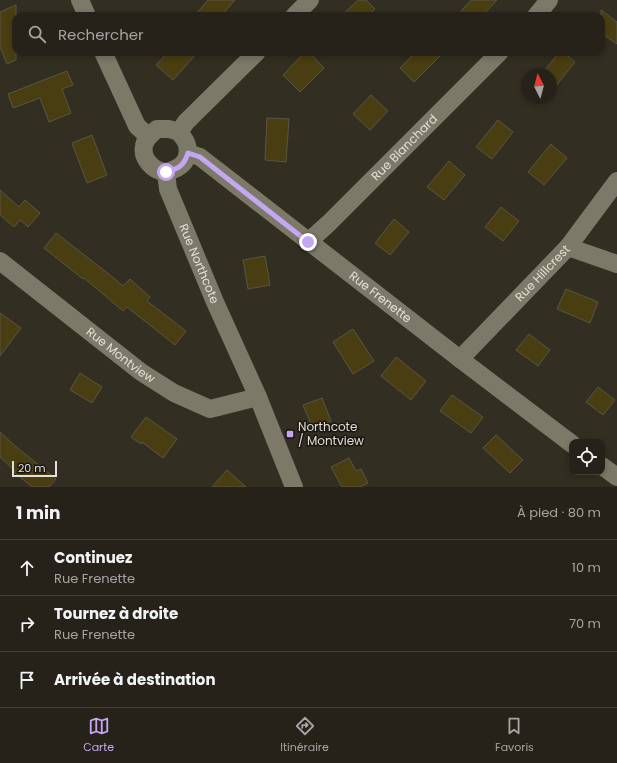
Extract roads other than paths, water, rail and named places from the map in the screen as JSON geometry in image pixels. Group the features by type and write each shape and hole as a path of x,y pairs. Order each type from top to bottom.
{"street":[{"path":"80,0 85,12"},
{"path":"298,12 310,0"},
{"path":"539,12 549,0"},
{"path":"105,56 137,126 148,136"},
{"path":"179,132 186,122 253,56"},
{"name":"Rue Blanchard","path":"308,242 496,56"},
{"path":"169,128 179,132 187,144 188,153 186,161 173,170 166,172 155,169 146,160 144,147 148,136 157,129 169,128"},
{"name":"Rue Frenette","path":"188,153 200,157 460,360 569,442"},
{"name":"Rue Northcote","path":"166,172 168,189 215,302 258,397 294,487"},
{"name":"Rue Hillcrest","path":"460,360 568,247 617,181"},
{"path":"568,247 617,264"},
{"name":"Rue Montview","path":"0,261 141,372 174,393 210,409 258,397"},
{"path":"605,468 617,477"}],"place":[{"name":"Northcote / Montview","path":"290,434"}]}
